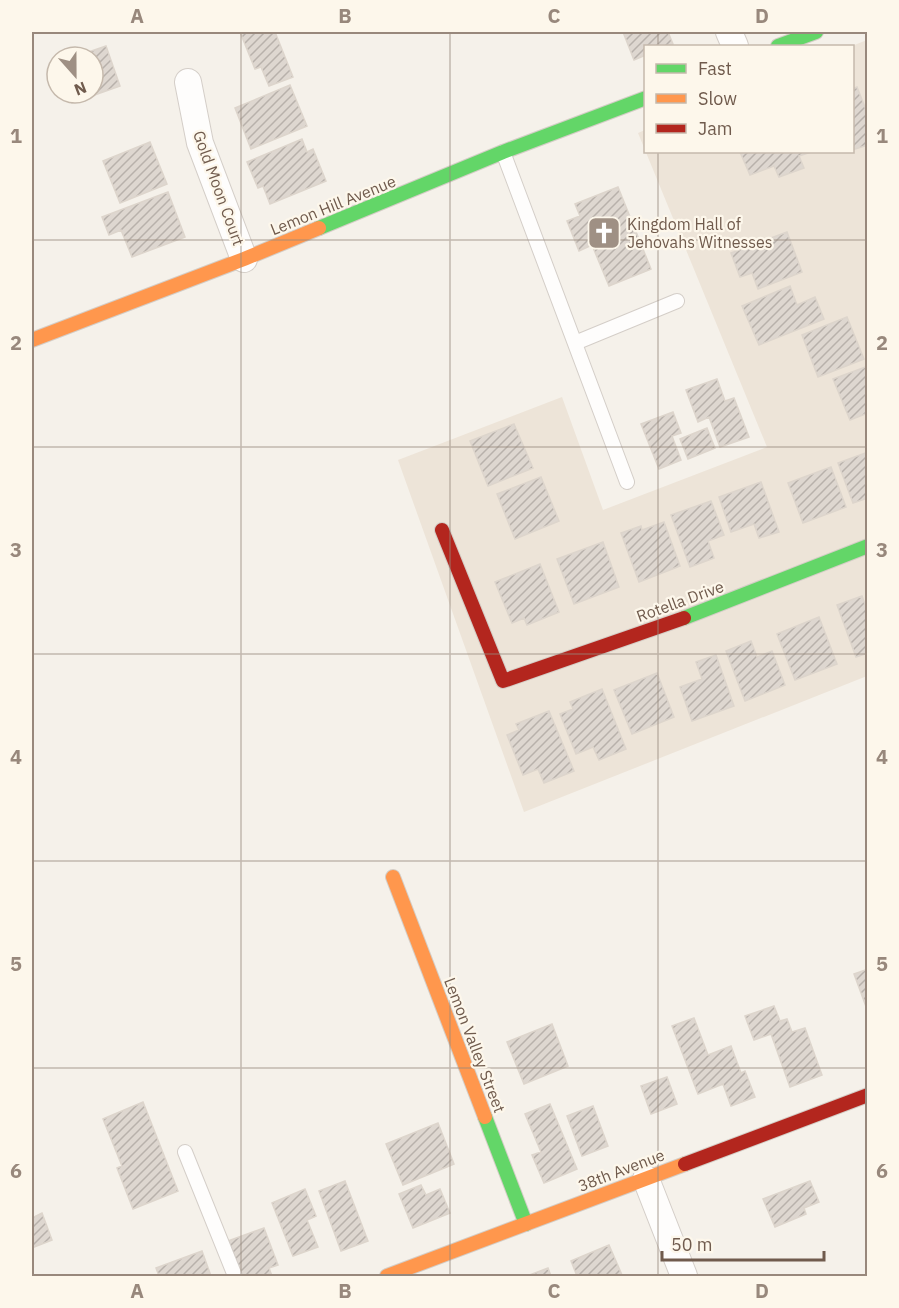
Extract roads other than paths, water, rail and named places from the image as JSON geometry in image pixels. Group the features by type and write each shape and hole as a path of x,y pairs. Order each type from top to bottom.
{"street":[{"path":"781,45 816,32"},
{"name":"Gold Moon Court","path":"188,82 200,143 244,259"},
{"name":"Lemon Hill Avenue","path":"32,340 244,259 503,152 644,98"},
{"name":"Rotella Drive","path":"442,530 503,681 683,619 867,546"},
{"name":"Lemon Valley Street","path":"393,877 526,1224"},
{"name":"38th Avenue","path":"387,1276 867,1095"},
{"path":"646,1179 684,1276"}],"lane":[{"path":"503,152 627,482"},
{"path":"575,343 677,302"},
{"path":"185,1152 235,1276"}],"place":[{"name":"Kingdom Hall of Jehovahs Witnesses","path":"604,233"}]}
